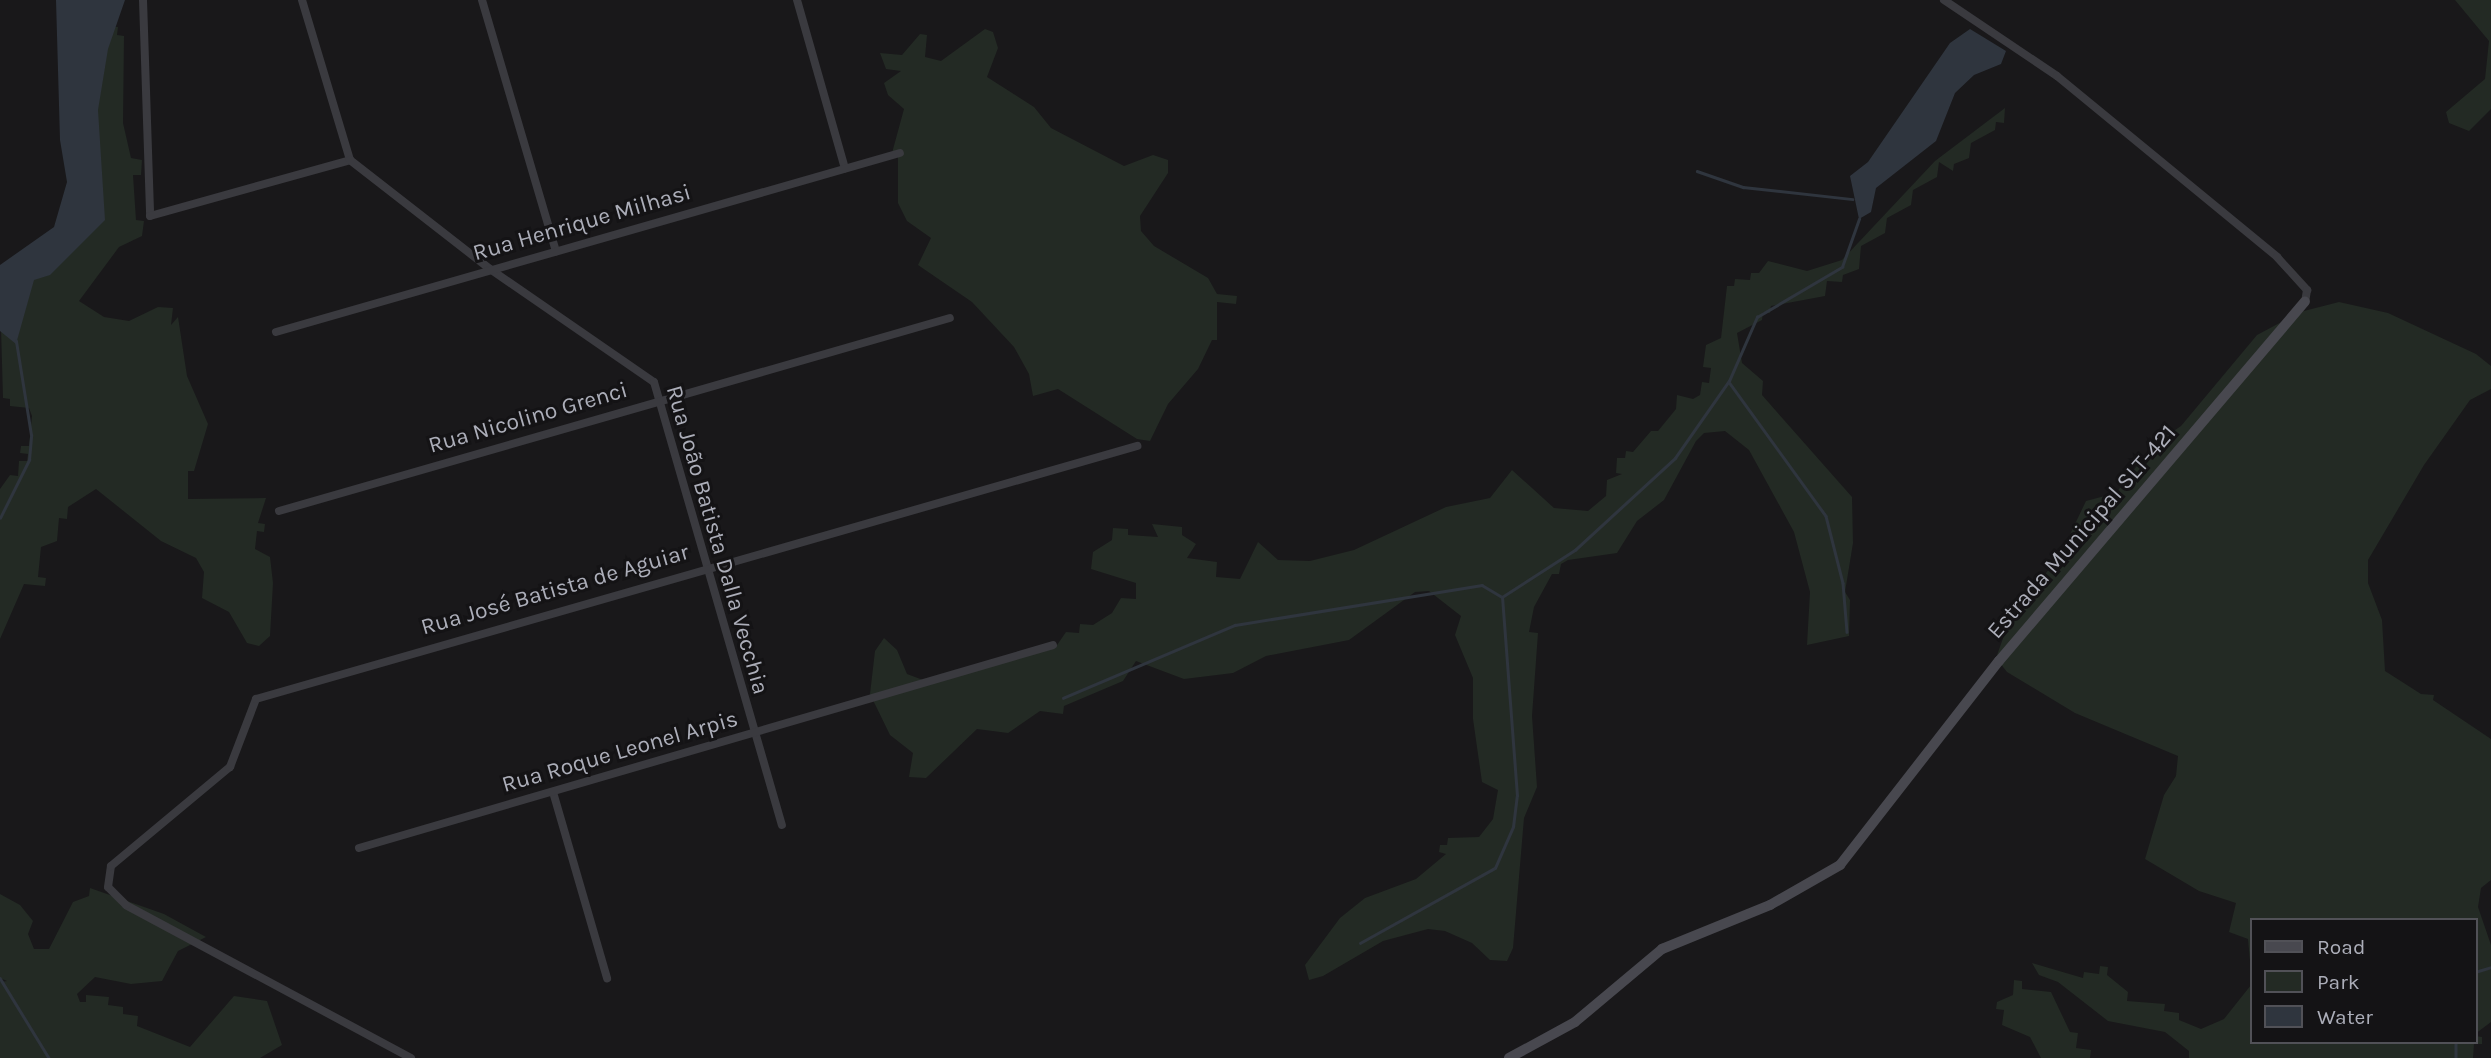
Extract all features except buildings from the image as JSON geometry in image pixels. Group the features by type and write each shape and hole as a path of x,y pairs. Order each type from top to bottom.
{"street":[{"path":"143,0 150,216 350,160 302,0"},
{"path":"482,0 556,251"},
{"path":"797,0 845,167"},
{"name":"Estrada Municipal SLT-421","path":"1509,1058 1575,1022 1662,949 1770,905 1840,865 1999,662 2305,302 2307,290 2277,257 2057,76 1944,0"},
{"name":"Rua Henrique Milhasi","path":"276,332 900,153"},
{"name":"Rua João Batista Dalla Vecchia","path":"350,160 490,270 641,369 654,382 751,733 782,825"},
{"name":"Rua Nicolino Grenci","path":"279,511 950,318"},
{"name":"Rua José Batista de Aguiar","path":"411,1058 126,905 108,887 111,866 230,767 253,703 266,693 706,566 1137,446"},
{"name":"Rua Roque Leonel Arpis","path":"359,848 1053,645"},
{"path":"553,792 607,978"}],"green space":[{"path":"2455,0 2491,0 2491,109 2469,131 2449,123 2446,112 2485,79 2489,41"},
{"path":"103,26 118,27 117,35 124,36 123,123 131,158 142,160 141,175 133,175 136,220 144,221 142,236 119,247 79,301 104,317 129,321 158,307 173,308 171,325 178,317 187,376 208,424 194,471 188,471 188,499 266,498 258,523 265,524 264,532 257,531 255,549 270,557 273,583 270,636 259,646 247,643 229,612 202,598 204,572 196,558 161,541 96,489 68,507 67,519 59,518 57,541 41,547 38,577 46,578 45,586 24,584 0,639 0,489 10,475 18,476 19,461 27,461 28,454 20,453 21,446 29,446 32,416 29,408 10,406 10,399 3,398 0,294 56,252"},
{"path":"985,29 993,32 998,48 987,77 1034,107 1051,128 1124,166 1153,155 1168,160 1168,173 1140,216 1141,231 1154,246 1208,278 1217,294 1237,296 1236,304 1217,302 1217,340 1212,340 1198,369 1168,404 1150,441 1137,439 1058,389 1033,396 1029,374 1014,347 972,302 918,265 931,238 907,221 898,203 898,157 892,153 904,109 888,95 884,83 901,71 886,69 880,53 902,55 920,34 927,35 925,57 941,61"},
{"path":"2005,108 2004,123 1996,122 1995,130 1971,143 1969,158 1954,164 1953,171 1939,162 1937,177 1913,190 1911,205 1887,218 1885,233 1861,246 1859,269 1843,275 1842,282 1827,281 1825,296 1771,306 1770,313 1763,312 1762,320 1737,333 1742,363 1763,381 1762,395 1852,497 1853,543 1845,592 1850,600 1849,636 1807,645 1810,592 1794,532 1749,450 1725,431 1704,433 1696,441 1664,500 1637,521 1617,553 1568,560 1561,564 1559,574 1552,574 1534,607 1529,632 1538,633 1532,716 1537,787 1524,818 1513,948 1507,961 1490,960 1472,943 1445,931 1428,929 1383,941 1323,976 1309,980 1305,965 1340,918 1365,898 1416,879 1446,854 1439,852 1440,845 1447,845 1448,838 1479,837 1493,819 1498,790 1482,782 1473,719 1473,678 1455,635 1461,616 1429,591 1415,592 1349,640 1266,656 1233,673 1184,679 1136,661 1123,681 1064,706 1063,714 1040,711 1008,733 977,729 926,778 909,777 913,753 890,735 870,694 875,651 884,638 897,650 907,674 923,680 1055,648 1066,632 1079,633 1080,624 1093,625 1112,613 1121,598 1136,599 1136,583 1091,569 1093,552 1112,540 1113,528 1128,529 1128,535 1158,537 1152,524 1182,527 1182,535 1196,544 1187,558 1217,562 1216,577 1240,579 1258,542 1278,560 1310,561 1354,550 1446,507 1490,498 1512,470 1554,508 1588,511 1606,496 1607,480 1622,474 1616,473 1617,458 1625,458 1626,451 1633,452 1651,431 1658,431 1676,409 1677,395 1693,399 1700,395 1702,382 1709,383 1711,368 1703,367 1706,345 1721,338 1727,286 1734,286 1735,279 1750,280 1751,273 1759,273 1768,261 1807,271 1842,260 1935,161"},
{"path":"2339,302 2388,313 2476,354 2491,366 2491,389 2470,400 2424,465 2368,560 2368,583 2382,620 2385,671 2421,694 2434,695 2433,700 2491,739 2491,880 2481,888 2478,907 2491,945 2491,1022 2477,1032 2477,918 2250,918 2250,961 2248,939 2229,932 2236,903 2199,891 2145,859 2164,795 2176,776 2178,756 2075,713 2007,672 1996,658 2007,627 2062,551 2086,501 2116,493 2153,445 2181,426 2257,335 2300,312"},
{"path":"90,888 164,914 206,937 178,951 162,981 131,984 95,977 77,994 80,1002 86,1002 86,995 109,997 108,1005 123,1007 123,1014 138,1016 137,1026 190,1047 234,996 267,1001 282,1045 260,1058 0,1058 0,982 7,981 0,978 0,894 20,905 33,921 28,934 34,949 49,949 73,902 89,896"},
{"path":"2032,963 2083,978 2084,972 2099,974 2100,966 2108,967 2107,975 2128,992 2127,1001 2165,1004 2164,1011 2179,1013 2179,1020 2201,1029 2224,1019 2250,986 2250,1044 2474,1044 2473,1058 2189,1058 2189,1051 2165,1032 2108,1021 2058,982 2039,975"},
{"path":"2014,980 2022,981 2022,989 2051,992 2070,1032 2078,1033 2076,1048 2091,1050 2090,1058 2041,1058 2030,1037 2002,1025 2004,1010 1996,1009 1997,1002 2013,995"},
{"path":"2477,1036 2482,1037 2482,1044 2477,1044"}],"water":[{"path":"56,0 125,0 108,49 98,110 105,220 50,275 34,280 16,344 0,331 0,265 54,227 67,182 60,140"},
{"path":"1970,29 2006,51 2001,64 1974,75 1955,93 1936,141 1876,188 1871,212 1859,219 1850,176 1868,162 1950,43"}],"waterway":[{"path":"1697,171 1743,187 1852,199"},
{"path":"1063,698 1235,625 1482,585 1502,597 1575,550 1675,458 1729,381 1757,317 1842,267 1859,219"},
{"path":"0,518 29,460 31,435 16,341"},
{"path":"1729,382 1826,516 1843,583 1847,632"},
{"path":"1360,943 1495,868 1513,827 1517,796 1502,598"},
{"path":"2477,971 2491,967"},
{"path":"0,978 49,1058"},
{"path":"2456,1044 2456,1058"}]}
